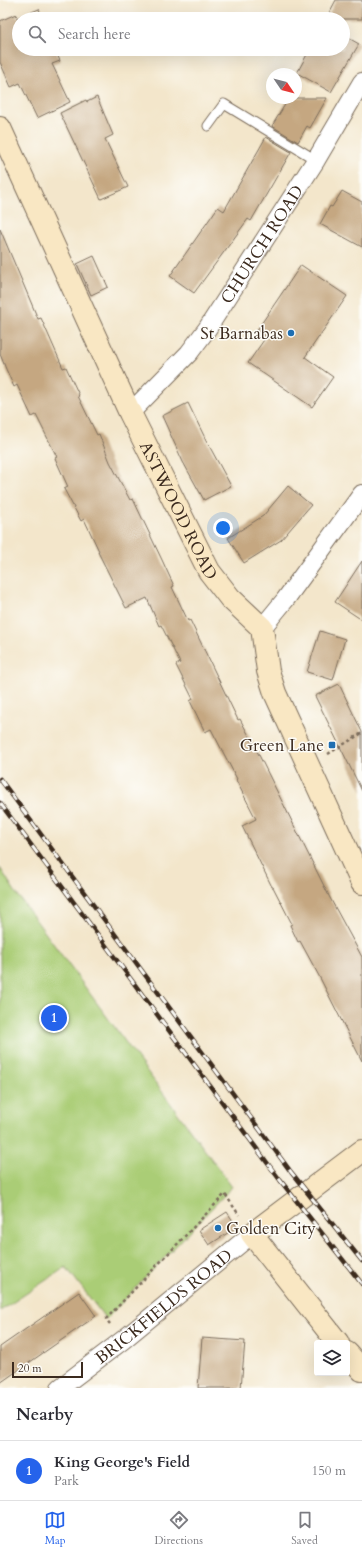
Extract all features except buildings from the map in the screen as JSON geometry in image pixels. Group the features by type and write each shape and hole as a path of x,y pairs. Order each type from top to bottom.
{"main road":[{"name":"ASTWOOD ROAD","path":"0,128 130,413 209,571 230,598 262,628"},
{"path":"262,628 268,671 275,693 362,883"},
{"name":"BRICKFIELDS ROAD","path":"252,1234 362,1151"},
{"path":"252,1234 336,1340"},
{"path":"350,1356 362,1370"}],"street":[{"name":"CHURCH ROAD","path":"130,413 189,353 207,329 316,160 362,82"},
{"path":"262,628 285,600 362,494"},
{"name":"BRICKFIELDS ROAD","path":"68,1386 252,1234"}],"lane":[{"path":"208,126 224,104 316,160"}],"path":[{"path":"308,766 362,733"},
{"path":"123,1340 106,1319 225,1194 252,1234"}],"green space":[{"path":"0,868 16,893 232,1187 106,1319 66,1267 0,1311"}],"railway":[{"path":"0,779 291,1172 362,1261"},
{"path":"0,803 280,1180 362,1284"}],"place":[{"name":"St Barnabas","path":"291,333"},
{"name":"Green Lane","path":"332,745"},
{"name":"King George's Field","path":"54,1018"},
{"name":"Golden City","path":"218,1228"}]}
